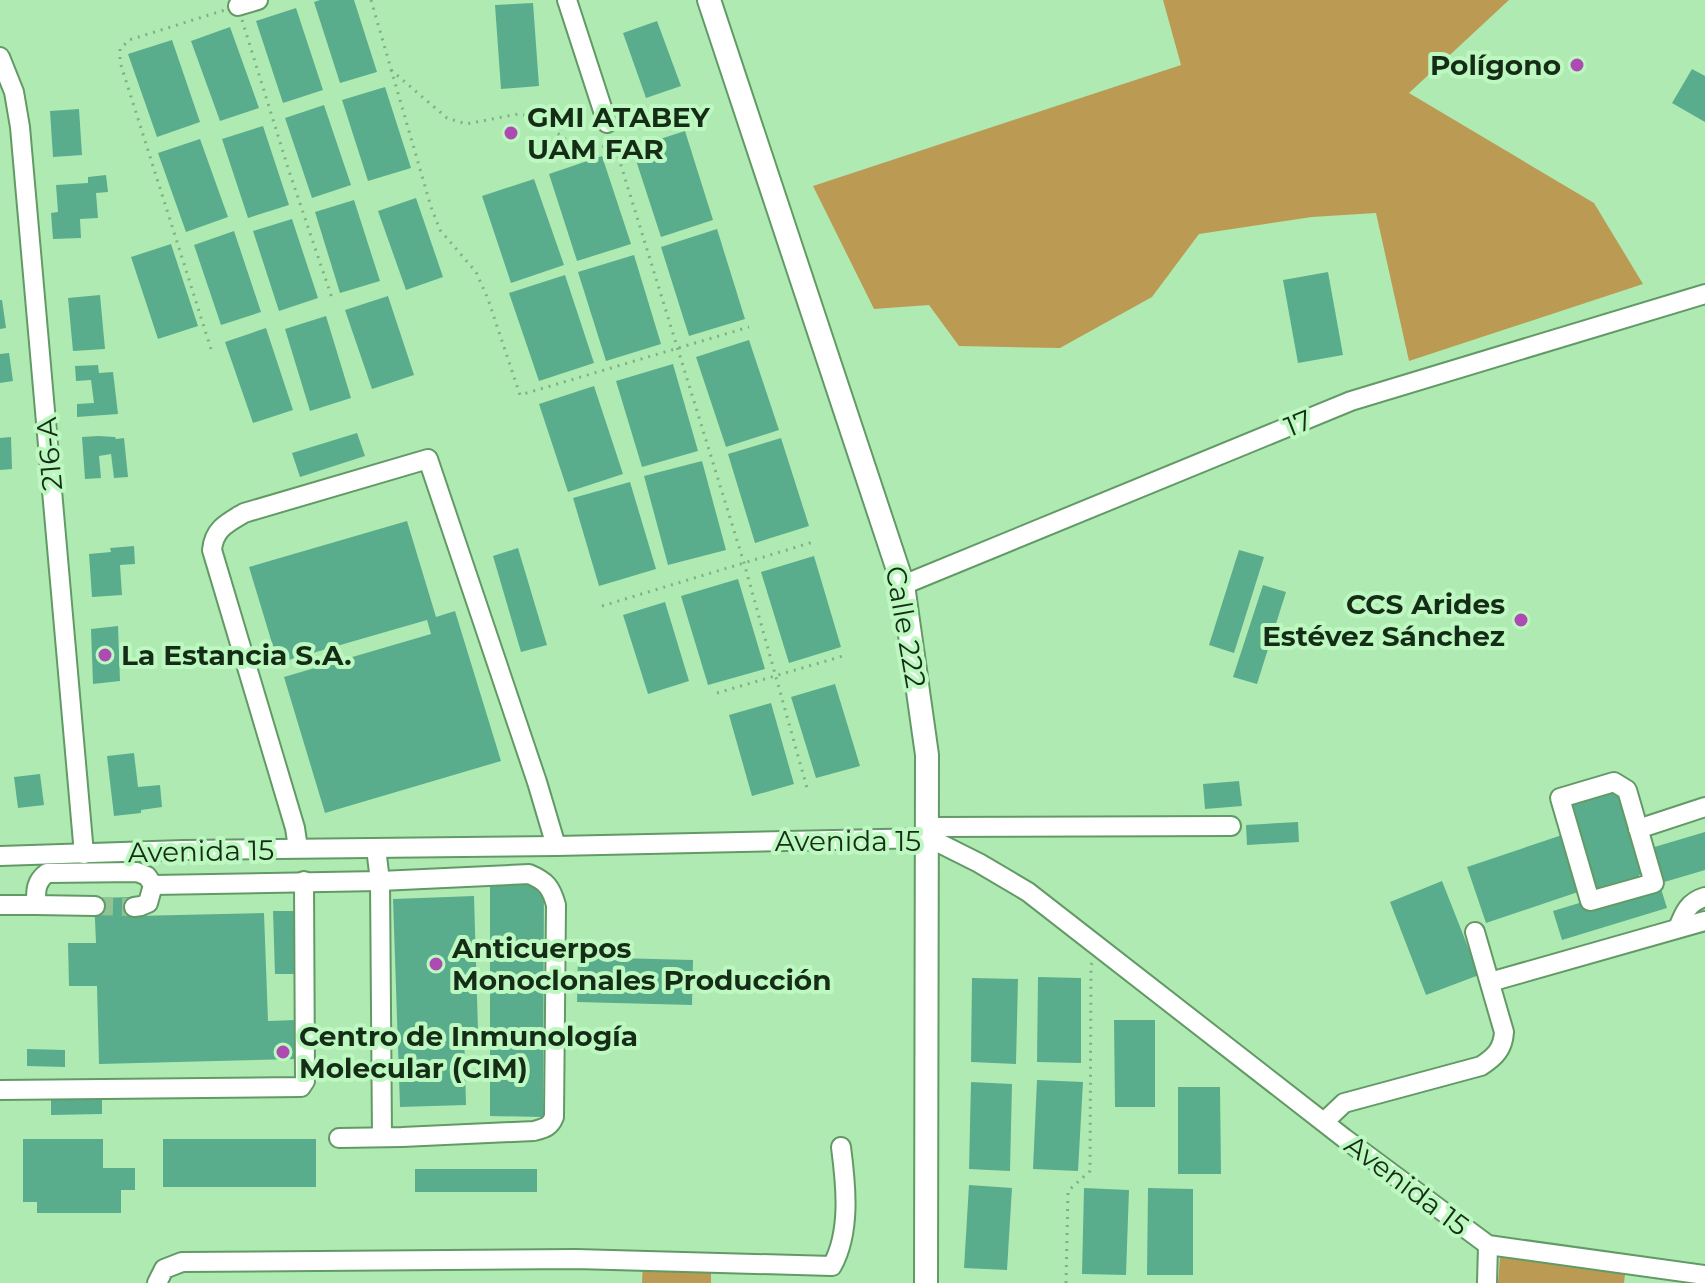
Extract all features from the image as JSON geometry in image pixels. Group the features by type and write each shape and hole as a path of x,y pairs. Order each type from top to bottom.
{"main road":[{"name":"Calle 222","path":"709,0 903,585 927,755 926,1283"}],"street":[{"path":"238,6 258,0"},
{"path":"567,0 607,123"},
{"name":"216-A","path":"0,57 14,92 20,127 84,854"},
{"name":"17","path":"903,585 1351,401 1705,294"},
{"path":"298,848 295,828 212,550 213,539 221,526 244,513 428,459 556,846"},
{"path":"1614,782 1627,790 1638,829 1654,883 1590,901 1560,798 1614,782"},
{"path":"1638,829 1705,807"},
{"path":"929,832 1231,826"},
{"name":"Avenida 15","path":"0,856 298,848 556,846 929,832 1028,892 1488,1245 1705,1275"},
{"path":"376,848 380,881 382,1137"},
{"path":"36,905 36,887 39,879 47,873 137,872 147,876 153,885 148,903 134,907"},
{"path":"153,885 380,881 529,874 542,879 551,888 556,905 554,1117 551,1124 534,1131 339,1138"},
{"path":"0,1090 301,1087 305,1081 304,881"},
{"path":"1678,928 1691,902 1705,897"},
{"path":"0,905 95,906"},
{"path":"1490,982 1705,921"},
{"path":"1324,1122 1344,1103 1481,1066 1495,1056 1503,1043 1504,1032 1475,932"},
{"path":"157,1283 164,1269 182,1262 711,1261 820,1267 832,1274 843,1231 846,1184 841,1147"},
{"path":"1487,1283 1488,1245"}],"path":[{"path":"371,0 431,207 440,230 476,272 520,395 749,327"},
{"path":"211,349 120,62 120,49 129,40 238,6 333,301"},
{"path":"391,70 447,118 466,124 518,114 531,116 569,142 585,147 615,146 744,563 807,788"},
{"path":"602,606 813,542"},
{"path":"717,693 843,656"},
{"path":"1066,1283 1068,1191 1090,1171 1091,965 1101,948"}],"shaded area":[{"path":"1163,0 1509,0 1409,93 1594,203 1643,284 1409,361 1376,213 1312,217 1199,234 1152,297 1060,348 959,346 929,305 874,309 813,186 1181,65"},
{"path":"1500,1257 1625,1274 1624,1283 1498,1283"},
{"path":"643,1260 711,1261 711,1283 642,1283"}],"building":[{"path":"354,0 377,72 340,83 314,2"},
{"path":"533,3 539,86 501,89 495,5"},
{"path":"296,8 323,90 283,103 256,21"},
{"path":"657,21 681,86 646,98 623,33"},
{"path":"230,27 259,108 220,121 191,41"},
{"path":"172,40 200,122 157,137 128,54"},
{"path":"1692,69 1705,76 1705,122 1672,103"},
{"path":"385,87 411,168 368,181 342,100"},
{"path":"324,105 351,185 312,198 285,118"},
{"path":"79,109 82,155 53,157 50,111"},
{"path":"263,126 289,205 248,218 222,139"},
{"path":"685,131 713,220 661,237 632,148"},
{"path":"200,139 228,217 186,232 158,153"},
{"path":"602,156 631,244 577,261 549,174"},
{"path":"106,175 108,192 96,193 98,218 80,219 81,238 53,239 51,213 58,212 56,185 88,183 88,177"},
{"path":"534,179 564,265 511,283 482,196"},
{"path":"416,198 443,277 406,290 378,211"},
{"path":"354,200 380,281 340,293 315,212"},
{"path":"292,219 318,298 279,311 253,231"},
{"path":"717,229 745,319 689,336 661,247"},
{"path":"234,231 261,312 221,325 194,245"},
{"path":"171,244 198,326 158,339 131,257"},
{"path":"634,255 661,344 606,361 578,272"},
{"path":"1328,272 1343,355 1298,363 1283,280"},
{"path":"565,275 594,363 539,381 509,293"},
{"path":"100,295 105,349 73,351 68,298"},
{"path":"388,296 414,375 372,389 345,310"},
{"path":"0,300 6,328 0,329"},
{"path":"326,316 351,398 310,411 285,329"},
{"path":"266,328 293,410 253,423 225,342"},
{"path":"749,340 779,430 726,447 696,357"},
{"path":"9,353 13,381 0,383 0,354"},
{"path":"673,364 698,451 642,467 616,381"},
{"path":"98,365 99,373 113,372 118,414 77,417 77,404 94,403 91,380 76,381 75,366"},
{"path":"594,386 623,474 568,492 539,404"},
{"path":"357,433 365,456 300,477 292,453"},
{"path":"11,437 12,469 0,470 0,438"},
{"path":"82,437 124,438 128,477 114,478 111,454 99,456 101,478 85,479"},
{"path":"781,438 809,526 755,543 728,454"},
{"path":"702,461 726,550 668,565 644,476"},
{"path":"630,482 656,569 599,586 573,498"},
{"path":"407,521 436,617 455,611 501,761 325,813 284,677 431,634 427,620 278,663 249,567"},
{"path":"134,546 135,564 120,565 122,595 92,597 89,554"},
{"path":"518,548 547,645 521,652 493,556"},
{"path":"1239,550 1264,557 1234,653 1209,645"},
{"path":"814,556 841,647 789,663 761,572"},
{"path":"738,579 765,669 708,685 681,596"},
{"path":"1263,585 1286,592 1257,684 1233,677"},
{"path":"665,602 689,681 648,694 623,615"},
{"name":"La Estancia S.A.","path":"118,626 120,681 93,684 91,629"},
{"path":"835,684 860,766 816,778 791,697"},
{"path":"771,703 794,784 752,796 729,715"},
{"path":"134,753 138,787 160,785 162,807 114,816 107,756"},
{"path":"40,774 44,805 18,808 14,777"},
{"path":"1239,781 1242,806 1205,809 1203,784"},
{"path":"1620,789 1644,873 1596,889 1571,803"},
{"path":"1298,822 1299,842 1247,845 1246,825"},
{"path":"1705,832 1705,870 1661,883 1651,848"},
{"path":"1562,835 1581,891 1486,923 1467,867"},
{"path":"1658,879 1667,908 1562,940 1553,911"},
{"path":"1442,881 1479,975 1426,995 1390,902"},
{"path":"490,884 544,884 543,1117 490,1116"},
{"name":"Anticuerpos Monoclonales Producción","path":"474,896 478,1030 464,1030 466,1105 400,1107 393,899"},
{"name":"Centro de Inmunología Molecular (CIM)","path":"133,897 134,916 264,913 268,1021 296,1020 297,1059 99,1064 97,986 69,986 68,943 96,943 94,898"},
{"path":"273,911 296,911 298,974 275,974"},
{"path":"578,957 693,960 692,1005 577,1002"},
{"path":"1038,977 1081,978 1081,1063 1037,1062"},
{"path":"972,978 1018,979 1016,1064 971,1062"},
{"path":"1114,1020 1155,1020 1155,1107 1115,1107"},
{"path":"27,1049 65,1050 65,1067 27,1066"},
{"path":"1037,1080 1083,1082 1078,1171 1033,1169"},
{"path":"971,1082 1012,1084 1010,1171 969,1169"},
{"path":"1178,1087 1220,1087 1221,1174 1178,1174"},
{"path":"102,1098 102,1114 51,1115 51,1100"},
{"path":"23,1139 103,1139 103,1168 135,1168 135,1190 121,1190 121,1213 37,1213 37,1202 23,1202"},
{"path":"163,1139 316,1139 316,1187 163,1187"},
{"path":"415,1169 537,1169 537,1192 415,1192"},
{"path":"969,1185 1012,1188 1007,1270 964,1268"},
{"path":"1084,1188 1129,1190 1126,1275 1082,1274"},
{"path":"1148,1188 1193,1189 1193,1275 1147,1275"}],"tunnel":[{"path":"95,906 134,907"}],"place":[{"name":"Polígono","path":"1577,65"},
{"name":"GMI ATABEY UAM FAR","path":"511,133"},
{"name":"CCS Arides Estévez Sánchez","path":"1521,620"},
{"name":"La Estancia S.A.","path":"105,655"},
{"name":"Anticuerpos Monoclonales Producción","path":"436,964"},
{"name":"Centro de Inmunología Molecular (CIM)","path":"283,1052"}]}
